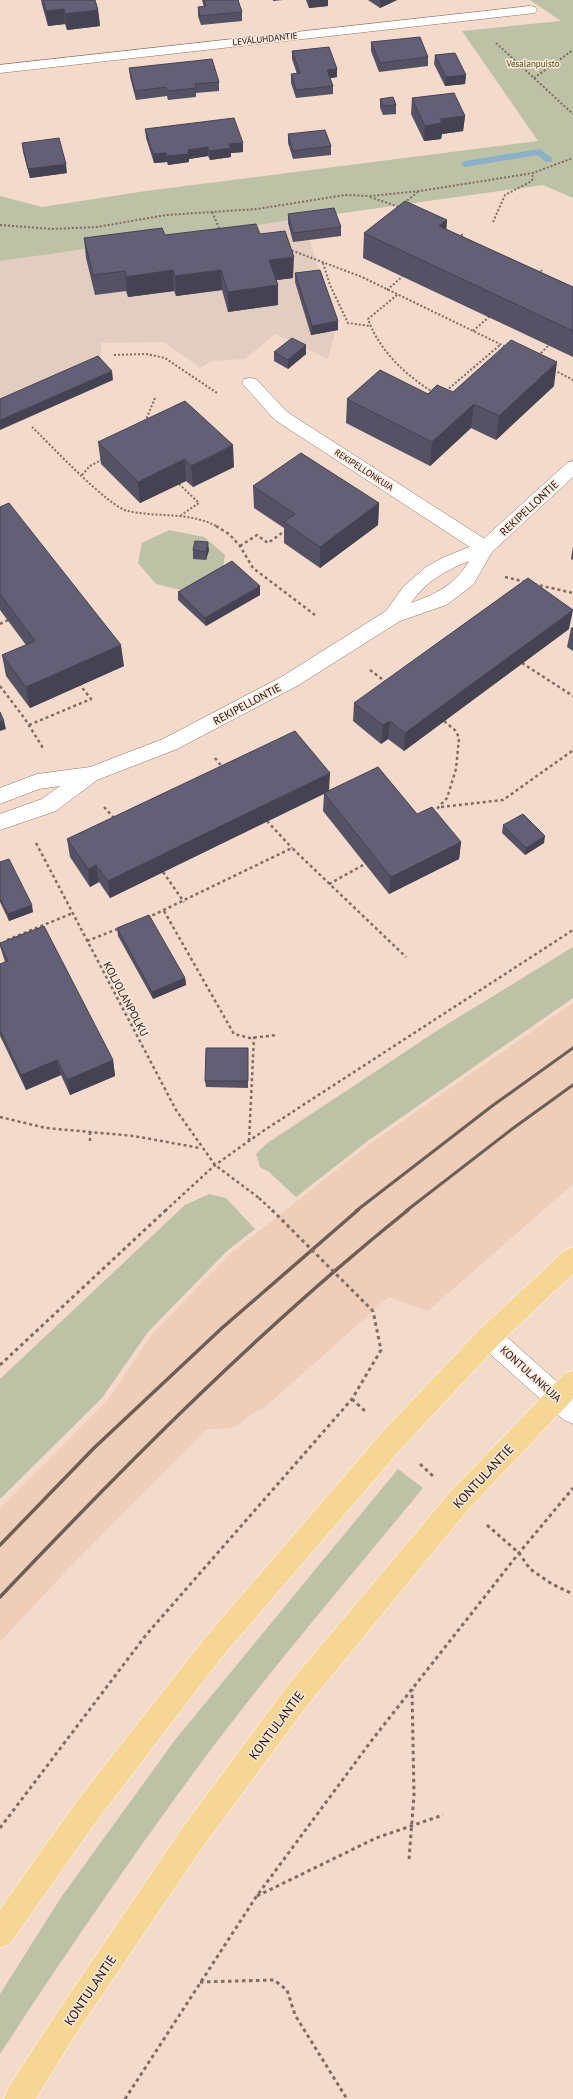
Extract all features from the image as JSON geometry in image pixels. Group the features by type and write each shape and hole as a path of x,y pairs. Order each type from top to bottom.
{"main road":[{"path":"0,1934 89,1808 213,1648 393,1438 489,1336 573,1258"},
{"name":"KONTULANTIE","path":"19,2099 62,2030 190,1841 297,1696 459,1501 568,1397"}],"street":[{"name":"LEVÄLUHDANTIE","path":"0,69 463,11 530,10"},
{"name":"REKIPELLONKUJA","path":"250,383 281,416 485,548"},
{"name":"REKIPELLONTIE","path":"0,796 37,782 92,774 170,744 290,681 393,616 439,600 467,580 485,548 573,466"},
{"name":"REKIPELLONTIE","path":"393,616 416,584 427,575 444,564 485,548"},
{"name":"REKIPELLONTIE","path":"0,822 49,805 92,774"},
{"name":"KONTULANKUJA","path":"489,1336 568,1397"}],"path":[{"path":"463,11 573,114"},
{"path":"534,78 573,50"},
{"path":"0,225 52,229 97,227 166,215 257,208 345,196 370,196 420,191 533,173 573,158"},
{"path":"493,222 506,196 532,182 533,173"},
{"path":"393,211 420,191"},
{"path":"370,196 405,209"},
{"path":"212,212 220,231"},
{"path":"457,238 463,234"},
{"path":"285,248 362,277 507,348"},
{"path":"323,263 330,285 348,323 371,326"},
{"path":"537,275 542,270"},
{"path":"387,290 403,276"},
{"path":"397,294 368,319 374,334 394,360 425,388 436,393"},
{"path":"473,331 489,317"},
{"path":"445,392 500,345"},
{"path":"533,360 549,345"},
{"path":"114,355 146,354 165,358 217,393"},
{"path":"553,370 573,380"},
{"path":"453,385 460,388"},
{"path":"143,426 154,398"},
{"path":"32,428 108,500 127,511 181,515 208,522 228,534 240,546 253,568 315,614"},
{"path":"82,475 90,466 109,456"},
{"path":"179,484 199,503 181,515"},
{"path":"240,546 257,535 268,543 286,530"},
{"path":"502,576 573,593"},
{"path":"0,624 8,620"},
{"path":"522,663 573,696"},
{"path":"370,670 389,685"},
{"path":"29,725 91,699 80,685"},
{"path":"0,686 29,725 43,749"},
{"path":"428,816 441,807 453,790 459,738 456,731 444,721"},
{"path":"441,807 503,800 572,752 573,748"},
{"path":"214,757 228,773"},
{"path":"104,807 120,824"},
{"path":"267,821 292,848 406,957"},
{"name":"KOLJOLANPOLKU","path":"0,1828 146,1636 352,1399 381,1350 373,1311 259,1198 215,1165 201,1148 176,1110 35,843"},
{"path":"143,920 184,902 292,848"},
{"path":"330,884 366,864"},
{"path":"163,872 184,902"},
{"path":"164,911 234,1034 254,1037 278,1035"},
{"path":"5,941 73,913"},
{"path":"87,941 122,928"},
{"path":"0,1365 215,1165 249,1141 573,930"},
{"path":"249,1141 254,1037"},
{"path":"0,1117 12,1122 46,1129 126,1135 201,1148"},
{"path":"90,1132 90,1141"},
{"path":"124,2099 256,1896 412,1688 519,1553 573,1488"},
{"path":"519,1553 530,1569 552,1584 573,1594"},
{"path":"409,1859 413,1826 415,1753 412,1688"},
{"path":"256,1896 376,1838 442,1815"},
{"path":"200,1982 274,1980 287,1990 296,2015 347,2099"}],"shaded area":[{"path":"303,219 337,326 328,359 275,334 245,359 211,361 201,368 163,342 101,343 101,362 0,406 0,261"},
{"path":"573,1003 573,1184 428,1311 389,1297 265,1407 253,1413 233,1428 207,1429 65,1572 0,1642 0,1508 107,1401 153,1333 230,1254 371,1143"}],"green space":[{"name":"Vesalanpuisto","path":"530,0 573,0 573,198 543,185 0,261 0,196 42,207 146,191 538,141 462,31 561,21"},
{"path":"169,530 204,537 225,555 223,568 181,590 156,584 138,563 142,543"},
{"path":"573,947 573,998 369,1140 296,1197 269,1172 260,1167 256,1154 266,1144 441,1028"},
{"path":"209,1194 226,1198 255,1229 227,1251 148,1332 102,1398 0,1499 0,1379 185,1205"},
{"path":"398,1469 423,1488 286,1654 206,1756 101,1904 0,2054 0,1994 62,1896 175,1740"}],"building":[{"path":"43,0 95,0 98,10 65,14 64,9 46,11"},
{"path":"204,0 238,0 242,12 200,16 198,7 206,6"},
{"path":"420,37 428,57 380,63 371,42"},
{"path":"329,47 337,69 327,70 333,86 296,90 291,74 300,73 292,51"},
{"path":"455,53 466,75 446,77 435,55"},
{"path":"212,59 219,82 195,84 196,88 168,91 166,87 135,91 129,68"},
{"path":"454,93 465,116 440,119 442,123 425,126 412,98"},
{"path":"393,97 396,105 383,106 380,99"},
{"path":"234,118 243,143 229,144 231,148 209,151 208,147 188,150 188,154 167,156 166,153 153,154 145,129"},
{"path":"325,130 331,146 293,151 288,134"},
{"path":"59,138 66,164 28,169 22,143"},
{"path":"405,201 447,220 439,226 573,287 573,331 364,233"},
{"path":"334,208 341,227 293,233 288,214"},
{"path":"256,224 260,234 285,231 294,257 269,260 278,285 228,292 221,270 175,276 173,270 126,277 125,271 93,275 84,238 162,228 165,235"},
{"path":"320,270 338,321 312,326 295,273"},
{"path":"292,338 306,345 288,360 274,352"},
{"path":"511,340 557,362 499,416 474,404 432,442 347,399 380,370 428,394 437,385 453,392"},
{"path":"98,356 112,371 0,420 0,399"},
{"path":"185,401 233,445 191,466 185,459 138,482 98,442"},
{"path":"301,453 379,503 320,547 284,522 295,514 253,486"},
{"path":"9,503 121,645 26,687 2,655 35,641 0,594 0,507"},
{"path":"195,541 208,542 206,552 193,550"},
{"path":"232,561 260,586 205,618 178,592"},
{"path":"528,578 573,610 405,733 390,721 383,725 354,703"},
{"path":"0,712 4,721 0,722"},
{"path":"295,731 330,773 108,881 96,865 88,869 67,839"},
{"path":"378,767 417,814 432,807 461,842 391,877 324,793"},
{"path":"523,814 545,836 526,848 503,825"},
{"path":"9,859 32,905 8,914 0,899 0,862"},
{"path":"149,915 185,978 152,992 117,928"},
{"path":"44,926 113,1060 67,1080 57,1060 21,1075 0,1030 0,964 8,961 0,943"},
{"path":"206,1048 248,1048 248,1081 205,1081"}],"waterway":[{"path":"465,164 540,152 549,160"}],"railway":[{"path":"356,1211 492,1106 573,1048"},
{"path":"406,1211 512,1129 573,1085"},
{"path":"0,1545 94,1448 222,1328 358,1210"},
{"path":"0,1597 147,1446 248,1348 300,1301 408,1210"}]}
